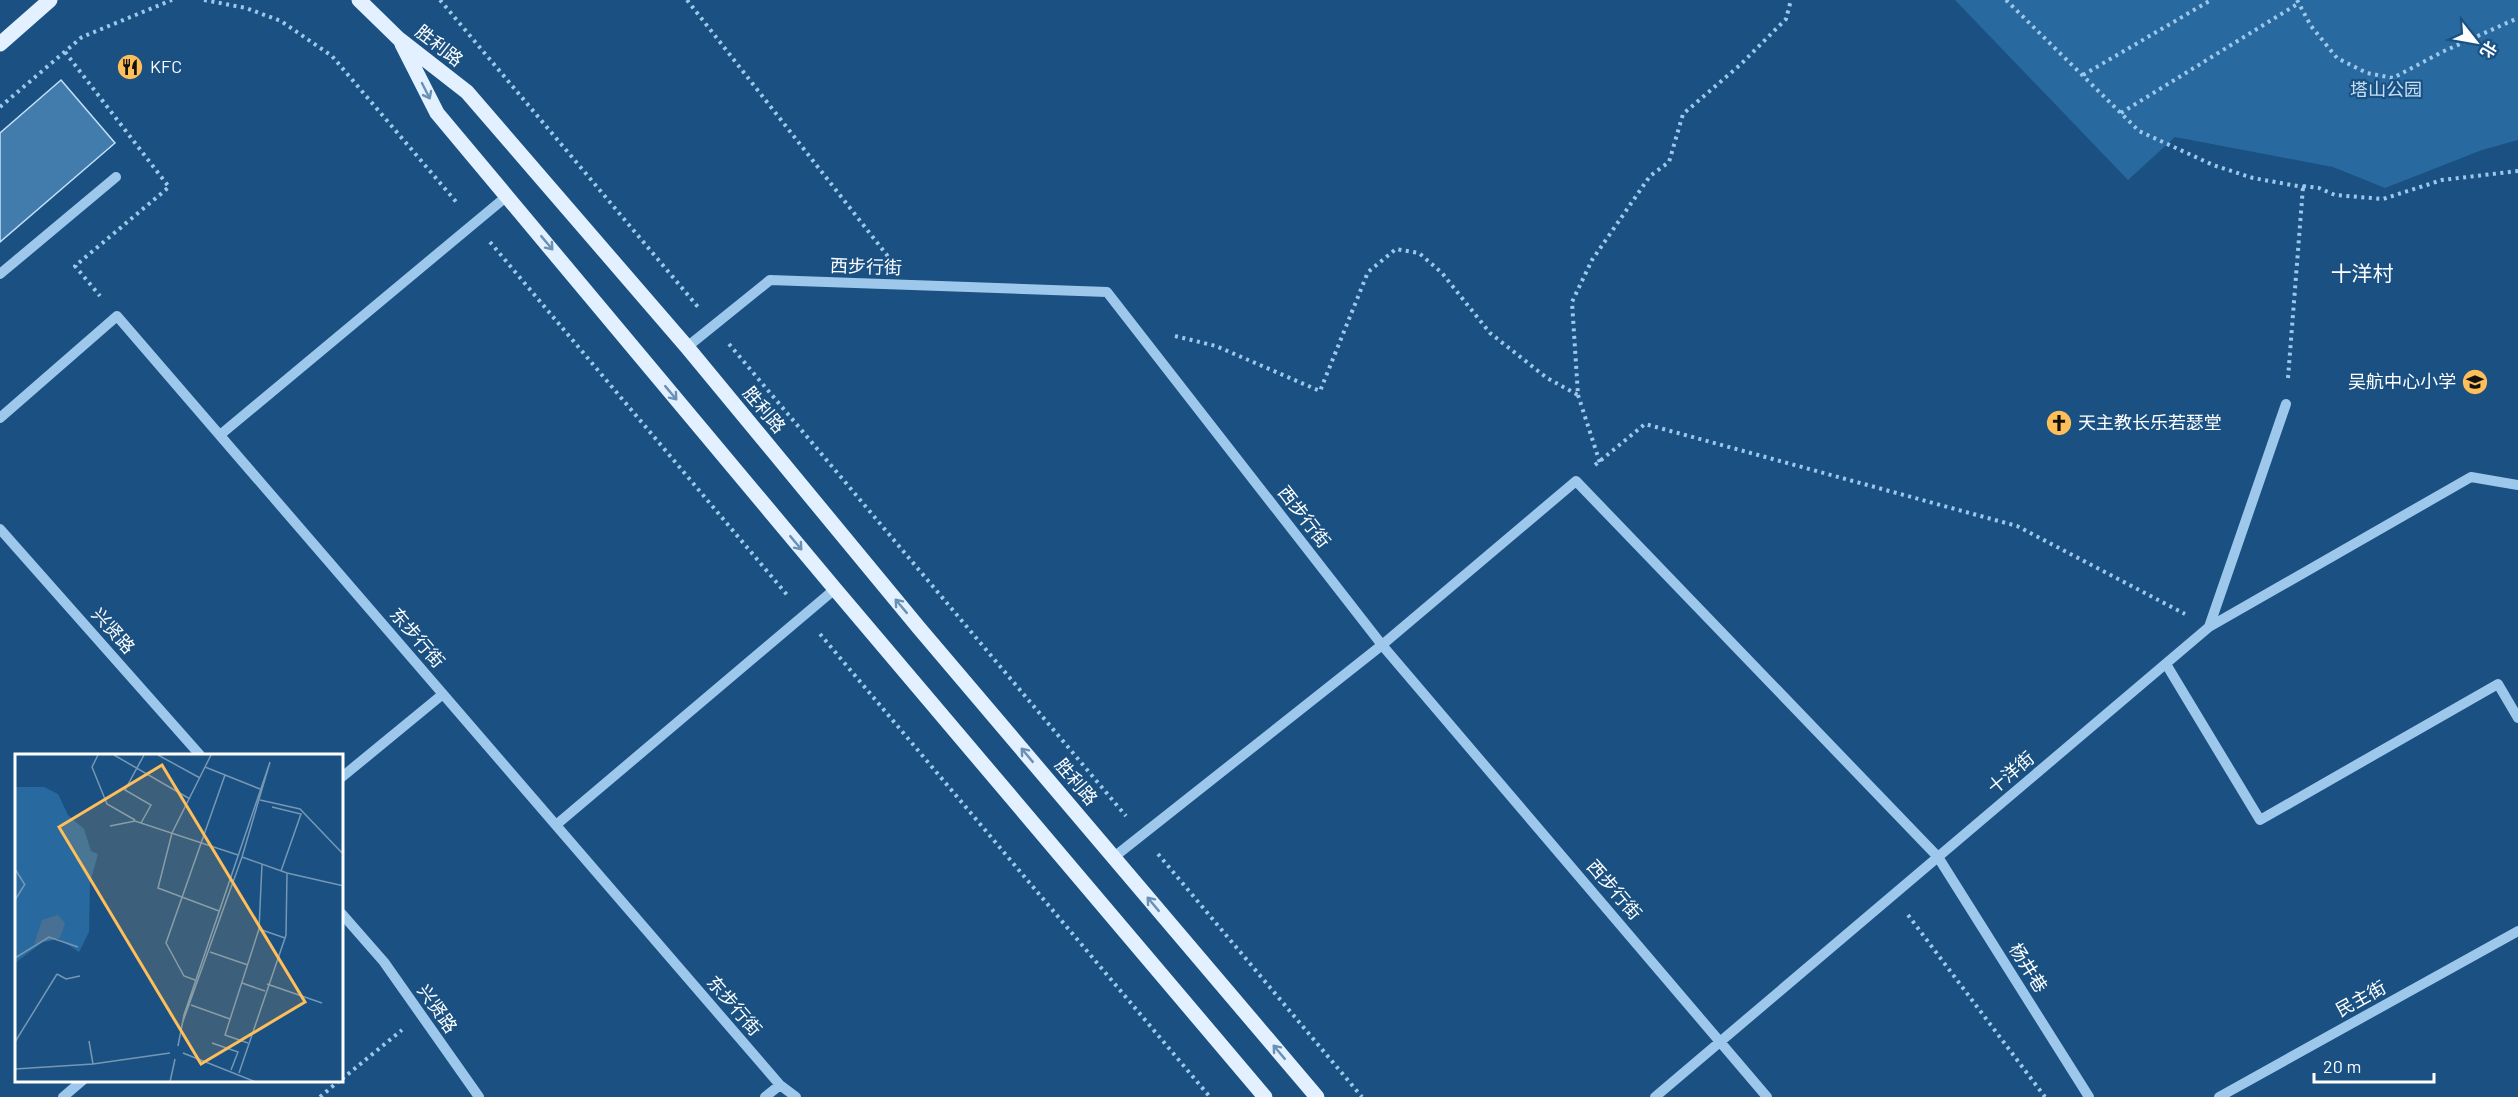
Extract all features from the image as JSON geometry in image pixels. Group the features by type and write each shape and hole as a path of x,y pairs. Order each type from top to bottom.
{"main road":[{"path":"0,44 50,0"},
{"path":"359,0 399,39"},
{"name":"胜利路","path":"399,39 437,113 834,589 1265,1097"},
{"name":"胜利路","path":"399,39 466,92 687,347 919,628 1317,1097"}],"street":[{"path":"0,274 116,177"},
{"path":"220,435 507,196"},
{"name":"西步行街","path":"687,347 770,280 1107,292 1382,645 1767,1097"},
{"name":"东步行街","path":"0,418 117,316 780,1085 796,1097"},
{"path":"2209,627 2286,404"},
{"name":"十洋街","path":"1655,1097 2209,627 2471,477 2518,485"},
{"path":"1114,857 1382,645 1576,481"},
{"name":"杨井巷","path":"1576,481 1938,857 2089,1097"},
{"name":"兴贤路","path":"0,529 199,754"},
{"path":"556,825 834,589"},
{"path":"2166,664 2260,820 2498,684 2518,718"},
{"path":"344,775 443,694"},
{"name":"兴贤路","path":"344,916 384,962 479,1097"},
{"name":"民主街","path":"2219,1097 2518,930"},
{"path":"63,1097 81,1082"},
{"path":"765,1097 780,1085"}],"path":[{"path":"0,107 82,37 172,0"},
{"path":"204,0 246,8 281,21 332,56 1210,1097"},
{"path":"440,0 1362,1097"},
{"path":"687,0 910,285"},
{"path":"1138,332 1149,330 1216,346 1320,391 1368,272 1396,249 1419,253 1442,273 1490,333 1547,378 1578,395 1572,302 1592,260 1650,176 1669,162 1683,114 1740,65 1786,19 1791,0"},
{"path":"2006,0 2139,131 2212,165 2253,178 2303,187"},
{"path":"2083,75 2211,0"},
{"path":"2121,112 2298,2 2311,26 2337,57 2367,73 2393,78 2442,52 2518,18"},
{"path":"2303,187 2294,185 2319,188 2335,195 2383,199 2442,180 2518,171"},
{"path":"2286,404 2303,187"},
{"path":"1576,481 1645,424 2017,526 2209,627"},
{"path":"1906,912 2045,1097"},
{"path":"344,1078 421,1015"},
{"path":"320,1097 339,1082"}],"green space":[{"name":"塔山公园","path":"1955,0 2518,0 2518,140 2482,150 2385,188 2333,167 2175,137 2128,180"}],"building":[{"path":"61,80 115,143 0,242 0,133"}],"place":[{"name":"KFC","path":"130,67"},
{"name":"吴航中心小学","path":"2475,382"},
{"name":"天主教长乐若瑟堂","path":"2059,423"}],"district":[{"name":"十洋村","path":"2362,274"}]}
